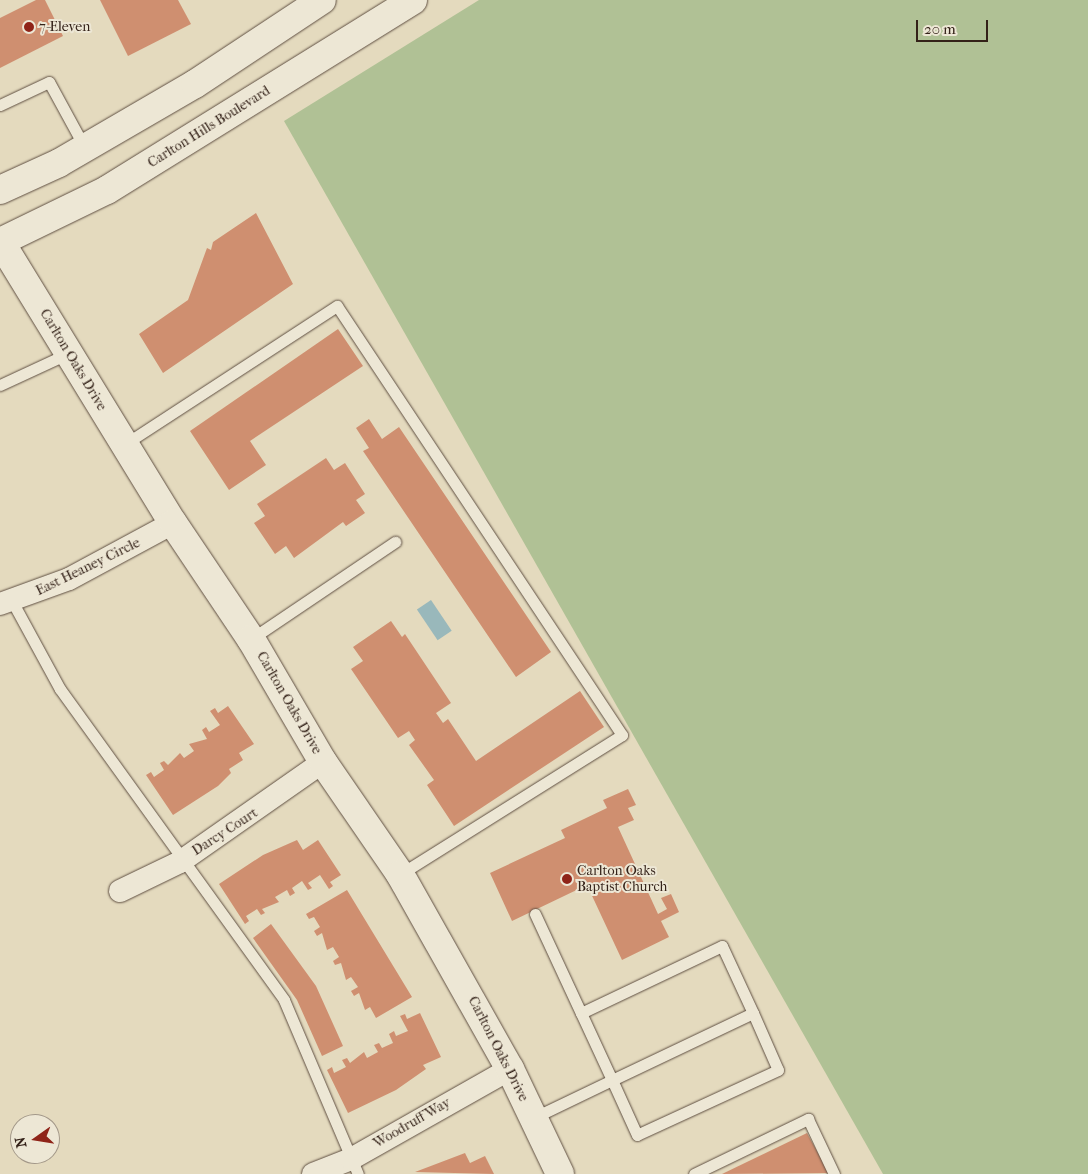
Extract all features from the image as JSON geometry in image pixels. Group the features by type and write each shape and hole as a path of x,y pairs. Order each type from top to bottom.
{"main road":[{"path":"0,190 85,148 195,84 322,0"},
{"name":"Carlton Hills Boulevard","path":"0,242 107,190 413,0"},
{"name":"Carlton Oaks Drive","path":"0,242 124,444 251,639 323,762 400,874 510,1070 560,1174"}],"street":[{"name":"East Heaney Circle","path":"6,602 69,580 174,523"},
{"name":"Darcy Court","path":"120,891 180,862 323,762"},
{"name":"Woodruff Way","path":"313,1174 355,1167 510,1070"}],"lane":[{"path":"0,105 49,82 85,148"},
{"path":"124,444 337,306 622,735 400,874"},
{"path":"0,385 69,353"},
{"path":"251,639 396,542"},
{"path":"6,602 60,689 180,862 284,1000 355,1167"},
{"path":"535,914 637,1136 778,1070 722,946 581,1014"},
{"path":"533,1118 753,1013"},
{"path":"694,1174 808,1119 834,1174"}],"green space":[{"path":"479,0 1088,0 1088,1174 883,1174 284,121"}],"water":[{"path":"431,600 452,631 438,640 417,610"}],"building":[{"name":"7-Eleven","path":"36,0 45,0 63,36 0,68 0,18"},
{"path":"100,0 178,0 191,24 128,56"},
{"path":"256,213 293,284 163,373 139,334 188,300 207,248 211,250 213,242"},
{"path":"338,329 363,366 250,441 266,465 229,490 190,431"},
{"path":"369,419 382,439 399,427 551,652 516,677 363,451 369,448 356,428"},
{"path":"326,458 334,470 345,463 365,494 356,500 365,513 346,526 343,522 294,558 286,546 275,554 254,523 265,516 257,504"},
{"path":"391,621 402,637 405,634 451,703 436,713 443,723 448,719 476,761 580,691 604,727 454,826 427,785 434,780 409,745 415,740 409,731 398,738 351,669 363,661 353,647"},
{"path":"228,706 254,744 239,753 243,760 229,769 231,773 218,786 173,815 146,775 151,772 154,777 164,770 160,763 164,761 168,765 180,753 184,758 194,751 189,744 207,739 202,730 206,727 209,732 220,725 210,711 215,708 218,713"},
{"name":"Carlton Oaks Baptist Church","path":"628,789 636,805 628,808 634,820 618,827 658,914 667,909 661,898 671,894 679,912 661,921 669,937 622,960 587,885 512,921 490,873 565,838 561,830 607,808 603,800"},
{"path":"297,840 303,850 318,840 341,875 330,882 333,886 329,889 320,875 308,883 312,888 308,890 302,881 292,888 295,893 290,896 287,890 275,897 279,902 262,909 265,913 261,915 257,909 246,916 249,921 245,924 219,884 263,855"},
{"path":"347,890 412,997 376,1018 370,1007 365,1010 359,993 354,996 351,991 358,987 351,977 346,980 341,963 335,965 333,961 339,957 333,947 327,950 322,933 317,936 314,931 320,927 314,917 309,919 306,914"},
{"path":"271,924 316,986 343,1046 322,1056 297,1000 253,938"},
{"path":"420,1013 441,1057 423,1065 426,1069 396,1090 348,1113 327,1070 332,1067 334,1073 346,1067 342,1060 347,1058 350,1063 364,1052 367,1058 378,1052 374,1045 379,1043 382,1048 393,1043 389,1034 394,1031 396,1036 408,1031 400,1016 405,1014 407,1019"},
{"path":"807,1133 829,1173 722,1174"},
{"path":"465,1153 470,1163 485,1156 494,1174 415,1172"}],"place":[{"name":"7-Eleven","path":"29,27"},
{"name":"Carlton Oaks Baptist Church","path":"567,879"}]}
